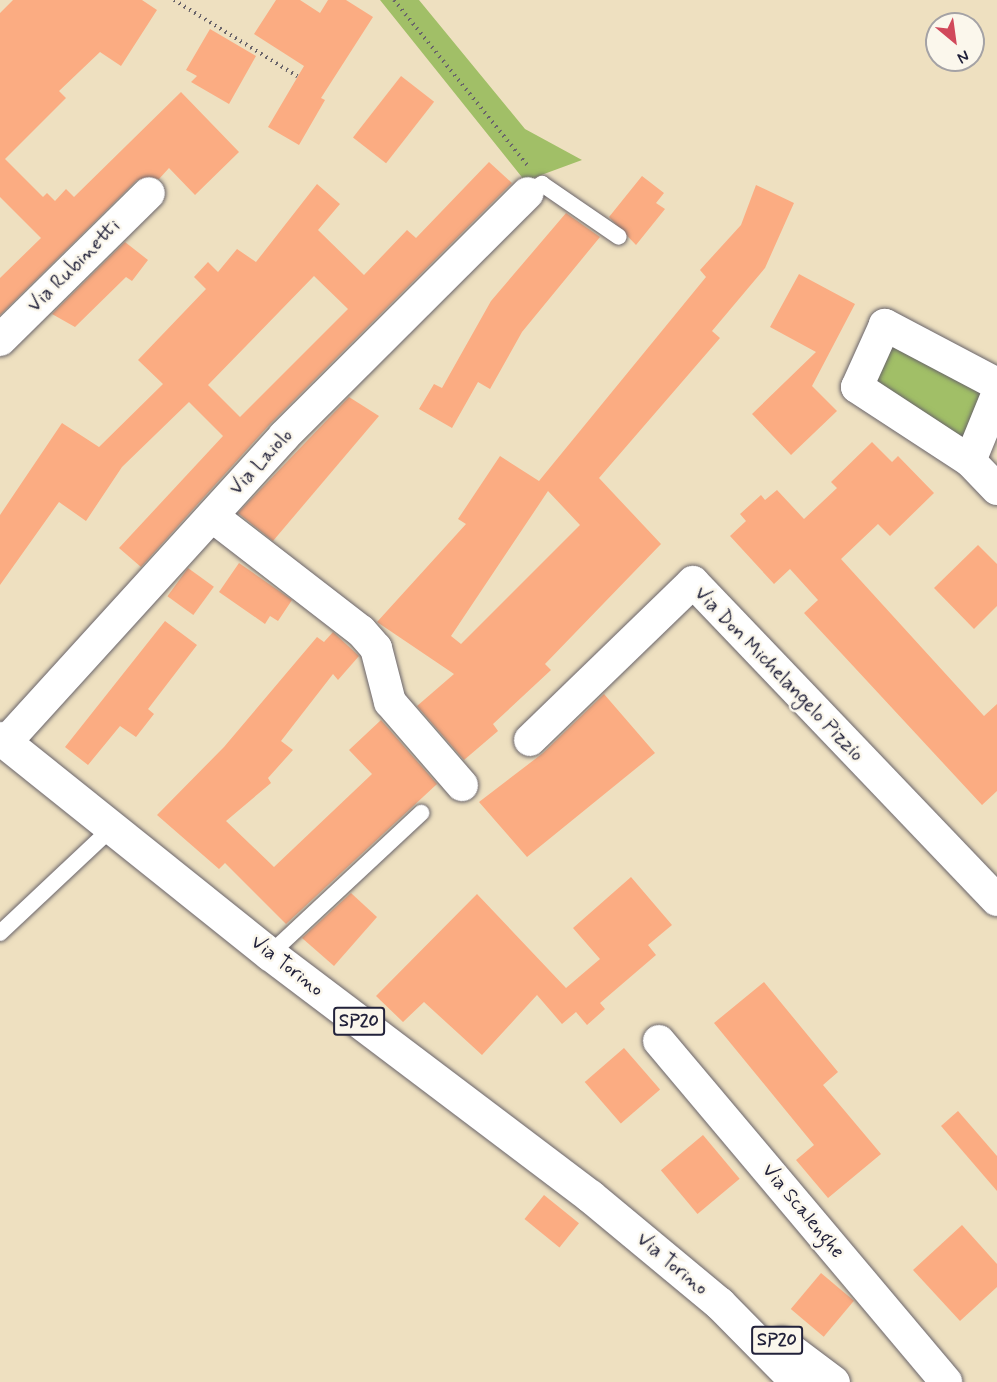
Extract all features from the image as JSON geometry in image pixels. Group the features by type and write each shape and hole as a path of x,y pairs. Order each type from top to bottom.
{"main road":[{"name":"Via Torino","path":"3,740 270,954 590,1196 719,1303 833,1382"},
{"name":"Via Torino","path":"719,1303 797,1382"}],"street":[{"name":"Via Laiolo","path":"3,740 212,516 535,188"},
{"name":"Via Rubinetti","path":"0,340 149,193"},
{"path":"997,384 885,325 857,387 970,461 997,489"},
{"path":"970,461 997,395"},
{"path":"212,516 362,631 376,648 390,702 462,785"},
{"name":"Via Don Michelangelo Pizzio","path":"530,740 693,582 997,900"},
{"name":"Via Scalenghe","path":"659,1041 946,1382"}],"lane":[{"path":"535,188 619,237"},
{"path":"270,954 421,813"},
{"path":"0,933 113,827"}],"path":[{"path":"174,0 297,76"},
{"path":"394,0 535,188"}],"green space":[{"path":"380,0 419,0 525,129 582,160 525,181"},
{"path":"885,325 997,384 970,461 857,387"}],"building":[{"path":"13,0 142,0 157,10 121,66 100,52 59,91 66,98 5,159 43,197 47,193 55,201 66,189 74,197 181,92 239,152 195,195 169,168 159,179 137,180 0,315 0,278 41,238 0,197 0,13"},
{"path":"276,0 300,0 320,13 328,0 346,0 373,17 321,98 325,100 299,145 268,127 304,66 254,34"},
{"path":"210,29 256,56 229,104 191,82 197,76 186,70"},
{"path":"401,76 434,102 386,163 353,137"},
{"path":"489,162 512,183 271,423 141,567 119,548 223,436 189,402 122,467 86,521 59,502 0,585 0,515 62,423 99,447 163,384 138,360 206,289 194,277 208,262 218,272 237,249 256,262 317,184 340,204 318,230 364,275 407,230 416,238","holes":["314,276 348,309 240,417 208,385"]},
{"path":"642,176 664,193 656,203 665,209 636,245 609,217"},
{"path":"756,185 794,203 765,268 712,331 720,338 599,478 661,544 545,664 551,670 493,724 498,731 464,760 417,706 454,674 377,622 466,524 458,519 500,456 539,481 706,277 700,270 741,225","holes":["548,491 580,525 461,644 451,636"]},
{"path":"566,213 600,237 522,332 490,389 478,382 452,428 419,409 434,384 442,388 491,301"},
{"path":"125,242 148,260 132,281 126,277 75,327 52,314"},
{"path":"799,274 855,304 812,386 837,411 791,455 752,414 816,352 770,327"},
{"path":"349,397 379,416 273,541 238,513"},
{"path":"872,442 892,462 898,456 934,493 890,536 878,524 841,559 984,716 997,704 997,791 982,805 804,613 818,600 790,569 774,584 730,536 746,521 740,514 761,495 765,500 777,490 804,519 837,488 831,482"},
{"path":"978,545 997,564 997,606 974,629 934,588"},
{"path":"239,563 292,600 278,621 270,616 265,624 219,592"},
{"path":"188,568 214,587 193,615 167,596"},
{"path":"165,621 197,645 148,709 154,714 136,737 120,726 88,765 65,747"},
{"path":"333,632 359,656 338,680 333,674 281,741 293,750 268,778 271,783 226,821 274,867 372,774 349,750 381,720 437,784 286,924 225,863 219,869 157,815 224,747 317,637 324,642"},
{"path":"604,694 655,753 527,857 479,802 543,753"},
{"path":"631,877 672,925 648,945 656,955 600,1003 605,1009 587,1025 576,1012 562,1024 537,995 482,1055 424,1002 403,1022 376,996 477,894 566,988 600,959 573,928"},
{"path":"351,893 377,917 334,966 302,938"},
{"path":"764,982 838,1072 823,1085 881,1154 828,1198 796,1160 814,1145 714,1023"},
{"path":"624,1048 660,1090 621,1124 585,1082"},
{"path":"958,1111 997,1156 997,1191 941,1126"},
{"path":"703,1135 740,1179 698,1214 661,1170"},
{"path":"544,1195 579,1223 559,1247 524,1219"},
{"path":"962,1225 997,1264 997,1287 960,1321 913,1270"},
{"path":"821,1273 854,1301 824,1337 791,1309"}]}
